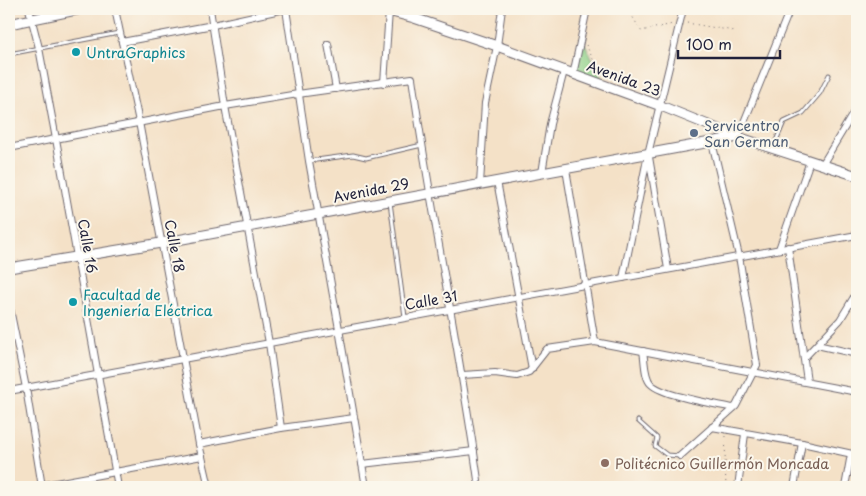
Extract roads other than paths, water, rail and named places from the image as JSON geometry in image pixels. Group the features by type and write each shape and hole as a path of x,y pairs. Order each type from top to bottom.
{"street":[{"name":"Calle 16","path":"29,9 33,18 56,139 118,487"},
{"path":"9,24 81,9"},
{"name":"Calle 18","path":"115,9 139,122 199,444 209,487"},
{"path":"210,9 225,106 269,343 281,428"},
{"path":"122,42 286,9 309,161 340,329 366,487"},
{"path":"480,184 485,103 497,46 502,9"},
{"path":"542,173 550,124 581,36 587,9"},
{"path":"623,278 648,154 683,9"},
{"path":"738,137 790,9"},
{"path":"384,83 385,10"},
{"name":"Avenida 23","path":"385,10 414,13 738,137 857,176"},
{"path":"328,44 336,89"},
{"path":"9,148 225,106 412,78 478,480"},
{"path":"822,165 857,107"},
{"name":"Avenida 29","path":"9,268 161,243 738,137"},
{"path":"680,456 736,406 757,366 739,256 712,142"},
{"path":"648,154 668,269"},
{"path":"780,249 810,161"},
{"path":"566,169 594,342"},
{"path":"497,181 532,369"},
{"name":"Calle 31","path":"9,391 857,235"},
{"path":"788,247 807,381"},
{"path":"804,358 840,320 857,292"},
{"path":"9,304 26,388 42,487"},
{"path":"462,375 495,373 517,376 529,372 547,349 594,342 857,392"},
{"path":"817,345 857,354"},
{"path":"643,351 647,378 651,384 659,389 684,397 733,408"},
{"path":"199,444 281,428 354,418"},
{"path":"712,427 802,443 854,455 845,487"},
{"path":"738,487 745,434"},
{"path":"794,487 802,443"},
{"path":"362,464 474,451"},
{"path":"34,487 202,456"}],"lane":[{"path":"9,54 120,32"},
{"path":"854,44 857,39"},
{"path":"773,149 784,122 803,113 820,93 829,75"},
{"path":"309,161 353,155 366,158 422,145"},
{"path":"389,201 405,318"},
{"path":"638,421 656,438 655,446 667,455 680,456"}],"place":[{"name":"UntraGraphics","path":"76,52"},
{"name":"Servicentro San German","path":"694,133"},
{"name":"Facultad de Ingeniería Eléctrica","path":"73,302"},
{"name":"Politécnico Guillermón Moncada","path":"605,463"}]}
